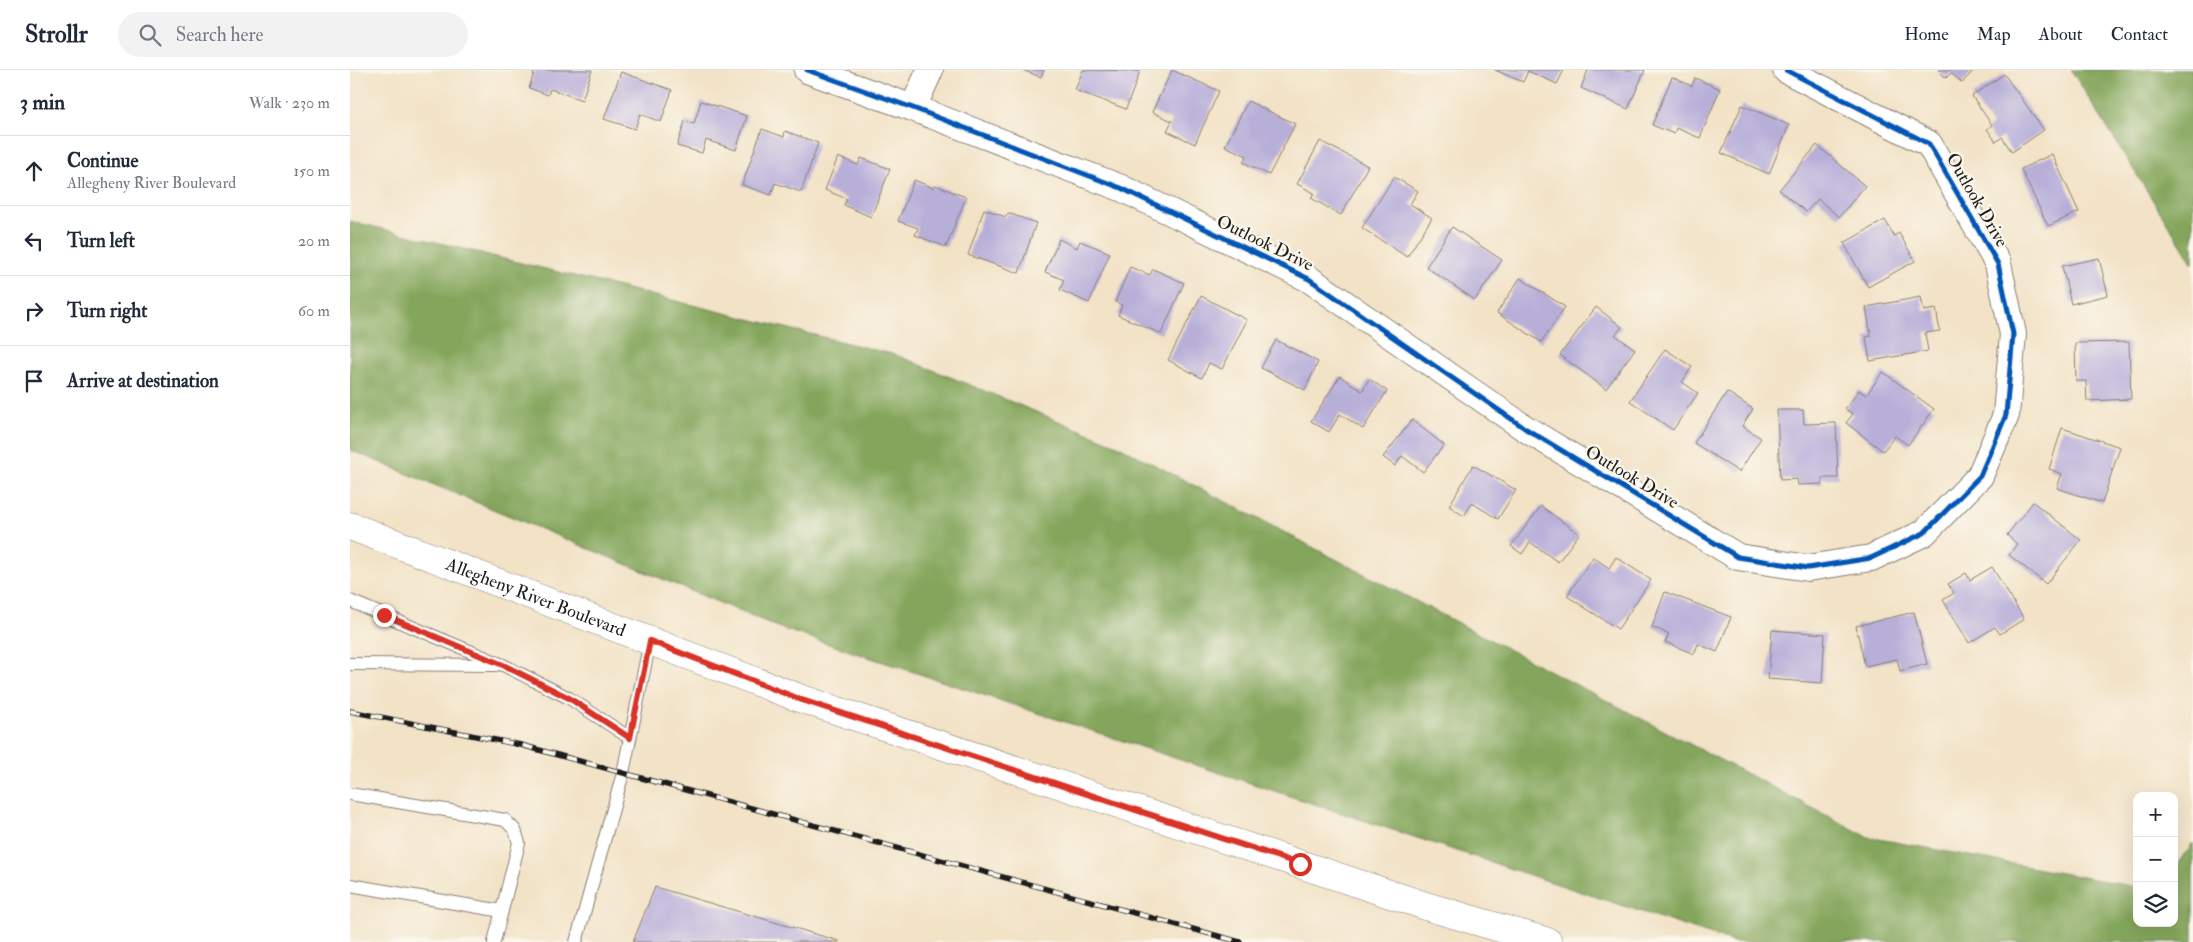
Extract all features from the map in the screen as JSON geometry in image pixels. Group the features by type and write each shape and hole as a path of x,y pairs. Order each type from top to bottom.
{"main road":[{"name":"Allegheny River Boulevard","path":"350,526 802,700 1420,904 1548,942"}],"street":[{"name":"Outlook Drive","path":"807,70 913,108 1120,188 1310,279 1526,429 1738,557 1808,568 1871,558 1924,533 1980,476 2006,415 2013,334 1998,264 1929,144 1786,70"},
{"path":"913,108 930,70"}],"lane":[{"path":"350,601 503,665 569,698 630,738"},
{"path":"576,942 623,773 650,641"},
{"path":"350,664 503,665"},
{"path":"350,794 505,820 515,830 519,843 494,942"},
{"path":"350,885 502,911"}],"green space":[{"path":"2071,70 2193,70 2193,264"},
{"path":"350,221 896,355 1115,444 1868,837 2133,886 2133,927 2178,927 2178,863 2193,843 2193,942 1733,942 783,629 350,450"}],"building":[{"path":"535,70 592,70 582,100 550,89 548,95 529,88"},
{"path":"1022,70 1044,70 1041,77"},
{"path":"1083,70 1140,71 1126,109 1075,90"},
{"path":"1172,70 1219,91 1195,144 1167,131 1172,121 1152,112"},
{"path":"1495,70 1564,70 1557,84 1528,71 1523,82"},
{"path":"1588,70 1645,70 1628,109 1581,88"},
{"path":"1938,70 1974,70 1962,83 1951,73 1946,78"},
{"path":"621,72 672,90 661,122 640,114 635,129 604,119"},
{"path":"2004,74 2044,130 2012,152 2002,137 1996,142 1987,129 1992,125 1972,96"},
{"path":"1672,77 1692,86 1695,78 1720,89 1700,138 1676,128 1674,134 1652,125"},
{"path":"701,101 747,116 736,150 706,140 702,153 677,146 685,121 694,124"},
{"path":"1248,101 1295,124 1269,175 1243,162 1247,156 1225,146"},
{"path":"1742,105 1789,125 1769,174 1721,153"},
{"path":"762,129 784,137 785,131 818,143 801,192 775,183 771,195 742,185"},
{"path":"1320,141 1368,166 1341,215 1311,198 1314,193 1297,184"},
{"path":"1817,145 1865,186 1839,217 1818,199 1806,212 1779,190"},
{"path":"2052,154 2079,212 2048,226 2021,169"},
{"path":"838,157 858,165 861,158 890,169 871,217 844,205 847,199 825,190"},
{"path":"1394,177 1418,191 1410,204 1432,218 1407,257 1362,228"},
{"path":"914,180 934,188 935,185 966,197 946,247 915,235 918,228 898,221"},
{"path":"984,209 1006,217 1008,213 1036,223 1019,273 968,255"},
{"path":"1885,220 1894,236 1899,233 1915,261 1868,287 1844,243"},
{"path":"1452,227 1502,260 1475,300 1426,267"},
{"path":"1059,239 1077,248 1080,241 1110,253 1089,303 1060,290 1064,280 1045,272"},
{"path":"2099,258 2108,295 2071,304 2062,266"},
{"path":"1130,267 1150,275 1153,269 1184,283 1161,334 1118,315 1122,305 1115,302"},
{"path":"1520,278 1565,307 1541,342 1497,313"},
{"path":"1201,296 1247,320 1222,369 1209,363 1202,378 1168,360"},
{"path":"1921,297 1924,311 1936,309 1940,331 1925,333 1928,351 1870,361 1866,337 1871,336 1866,307"},
{"path":"1596,307 1622,327 1615,335 1635,349 1606,389 1560,355"},
{"path":"1276,340 1318,362 1305,390 1261,368"},
{"path":"2129,342 2131,399 2087,401 2086,381 2076,381 2075,343"},
{"path":"1665,349 1692,367 1682,382 1698,393 1673,430 1630,401"},
{"path":"1883,372 1934,409 1908,445 1895,436 1883,451 1846,423 1853,414 1845,409 1859,390 1866,395"},
{"path":"1340,376 1362,391 1369,379 1387,391 1363,429 1340,414 1329,432 1311,421"},
{"path":"1727,392 1753,409 1742,426 1761,438 1739,472 1694,443"},
{"path":"1777,410 1803,410 1804,424 1836,423 1838,478 1822,478 1822,484 1798,485 1797,479 1780,480"},
{"path":"1412,420 1444,445 1423,472 1402,456 1395,466 1383,457"},
{"path":"2062,428 2120,447 2102,503 2057,488 2062,474 2049,469"},
{"path":"1473,465 1516,490 1498,519 1472,503 1464,516 1449,506"},
{"path":"2033,502 2081,540 2046,584 2009,555 2017,544 2007,535"},
{"path":"1541,506 1579,534 1558,562 1530,542 1522,554 1511,546"},
{"path":"1593,557 1609,568 1616,557 1651,580 1618,629 1567,596"},
{"path":"1992,567 2024,619 2000,634 1995,627 1969,643 1943,600 1954,593 1948,584 1966,573 1970,580"},
{"path":"1665,592 1731,617 1717,652 1698,644 1694,654 1665,642 1669,634 1652,627"},
{"path":"1914,612 1927,664 1900,671 1897,659 1865,666 1856,626"},
{"path":"1772,630 1825,634 1822,683 1768,679"},
{"path":"655,887 839,941 839,942 633,942"}],"railway":[{"path":"350,711 521,745 1240,942"}],"cycle path":[{"path":"807,70 913,108 1121,188 1309,279 1526,429 1738,557 1808,568 1871,558 1924,533 1980,476 2006,415 2013,334 1998,264 1929,144 1786,70"}],"route":[{"path":"384,615 503,665 569,698 630,738 650,641 802,700 1300,864"}]}
